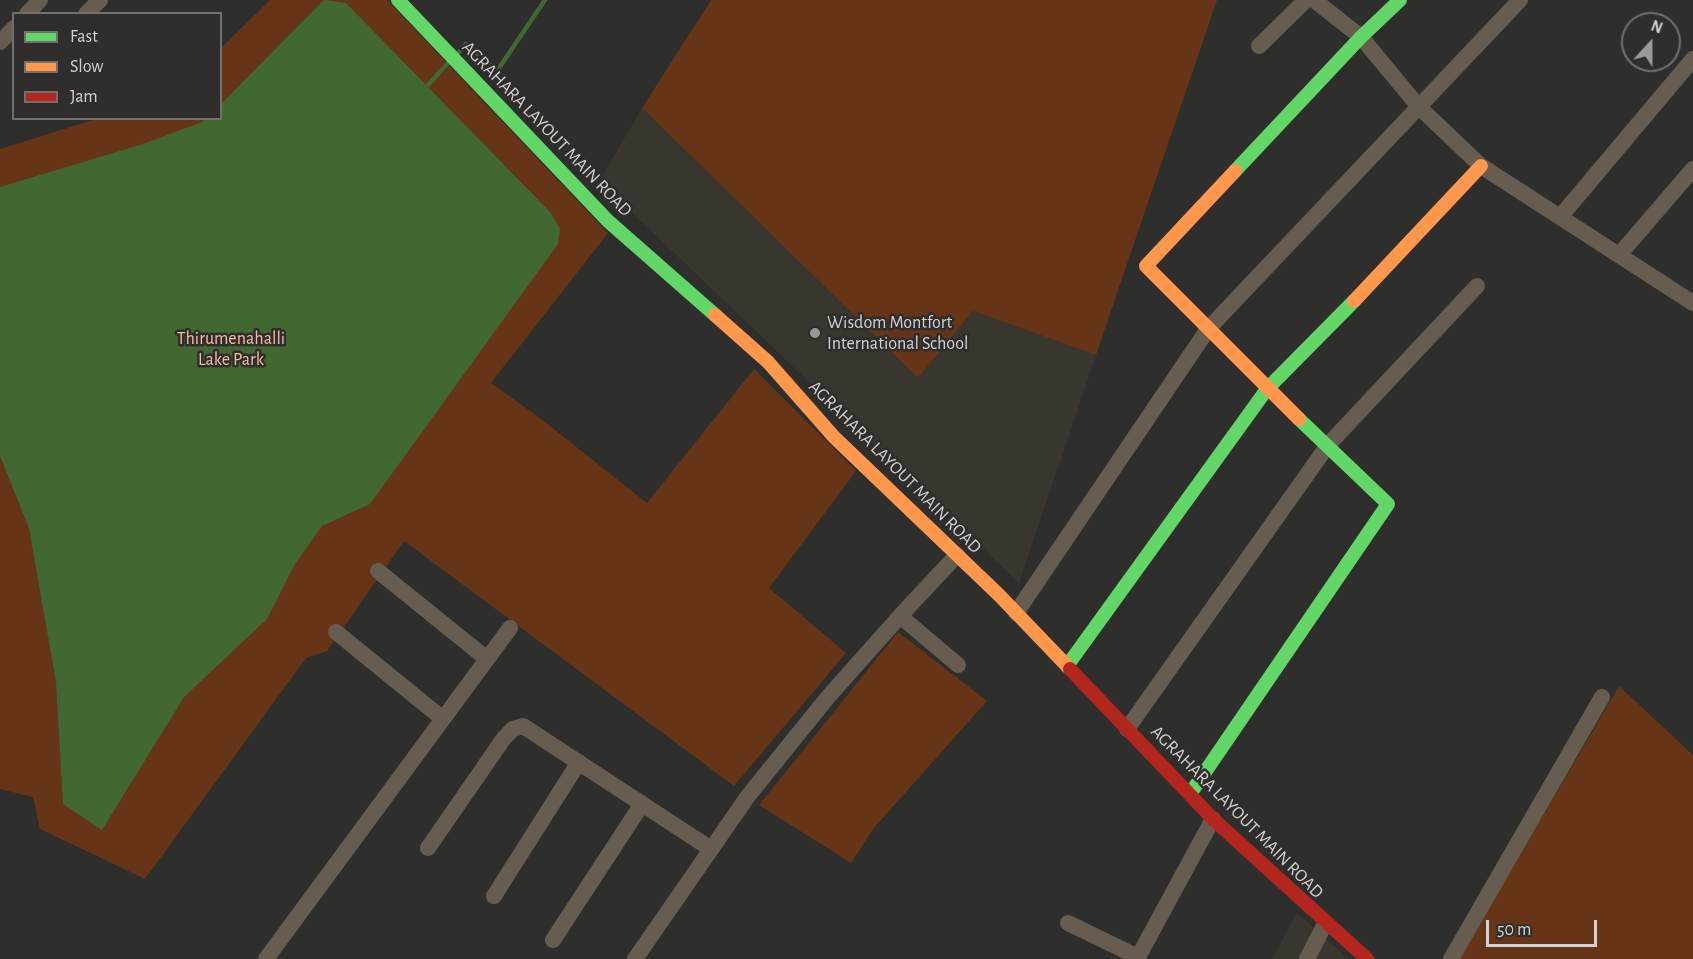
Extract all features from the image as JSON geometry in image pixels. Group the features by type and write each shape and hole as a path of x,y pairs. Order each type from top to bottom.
{"street":[{"path":"29,12 40,0"},
{"path":"88,12 100,0"},
{"name":"AGRAHARA LAYOUT MAIN ROAD","path":"398,0 608,221 768,362 834,437 1016,613 1213,819 1325,924 1367,959"},
{"path":"1259,46 1305,0"},
{"path":"1314,0 1361,37 1419,107 1481,166 1693,303"},
{"path":"1190,794 1388,504 1267,389 1146,266 1361,37 1400,0"},
{"path":"1016,613 1208,329 1520,0"},
{"path":"0,42 12,30"},
{"path":"1560,217 1693,59"},
{"path":"1067,666 1267,389 1417,237 1481,166"},
{"path":"1619,255 1693,170"},
{"path":"1127,729 1328,445 1477,286"},
{"path":"635,959 711,849 777,760 900,616 957,555"},
{"path":"378,571 487,659"},
{"path":"900,616 958,665"},
{"path":"266,959 510,628"},
{"path":"336,632 443,719"},
{"path":"1451,959 1602,696"},
{"path":"428,848 513,729 523,726 533,730 711,849"},
{"path":"494,896 579,762"},
{"path":"553,940 642,804"},
{"path":"1068,924 1137,958 1213,819"},
{"path":"1307,959 1325,924"}],"shaded area":[{"name":"Thirumenahalli Lake Park","path":"324,0 346,3 550,212 560,229 558,244 370,504 322,526 295,564 267,619 184,697 102,830 63,804 56,682 29,528 0,456 0,187 143,144 205,120 222,120 222,103"},
{"name":"Wisdom Montfort International School","path":"642,108 918,378 973,311 1096,355 1019,583 599,181"},
{"path":"1297,913 1349,959 1272,959"}],"green space":[{"name":"Thirumenahalli Lake Park","path":"270,0 387,0 608,233 491,383 540,418 647,503 754,369 856,471 769,588 846,653 734,786 404,541 327,651 306,658 145,879 40,829 33,797 0,789 0,149 93,120 222,120 222,47"},
{"path":"711,0 1217,0 1096,355 973,311 918,378 642,108"},
{"path":"898,632 987,701 873,829 851,863 759,805"},
{"path":"1619,686 1693,755 1693,959 1459,959"}],"waterway":[{"path":"458,53 466,44 497,71 545,0"},
{"path":"427,86 450,61"}],"traffic: fast":[{"path":"398,0 608,221 715,315"},
{"path":"1235,171 1361,37 1400,0"},
{"path":"1067,666 1267,389 1354,301"},
{"path":"1190,794 1388,504 1299,419"}],"traffic: slow":[{"path":"1354,301 1481,166"},
{"path":"1235,171 1146,266 1299,419"},
{"path":"715,315 768,362 834,437 999,595 1070,669"}],"traffic: jam":[{"path":"1070,669 1213,819 1367,959"}],"place":[{"name":"Wisdom Montfort International School","path":"815,333"}]}
